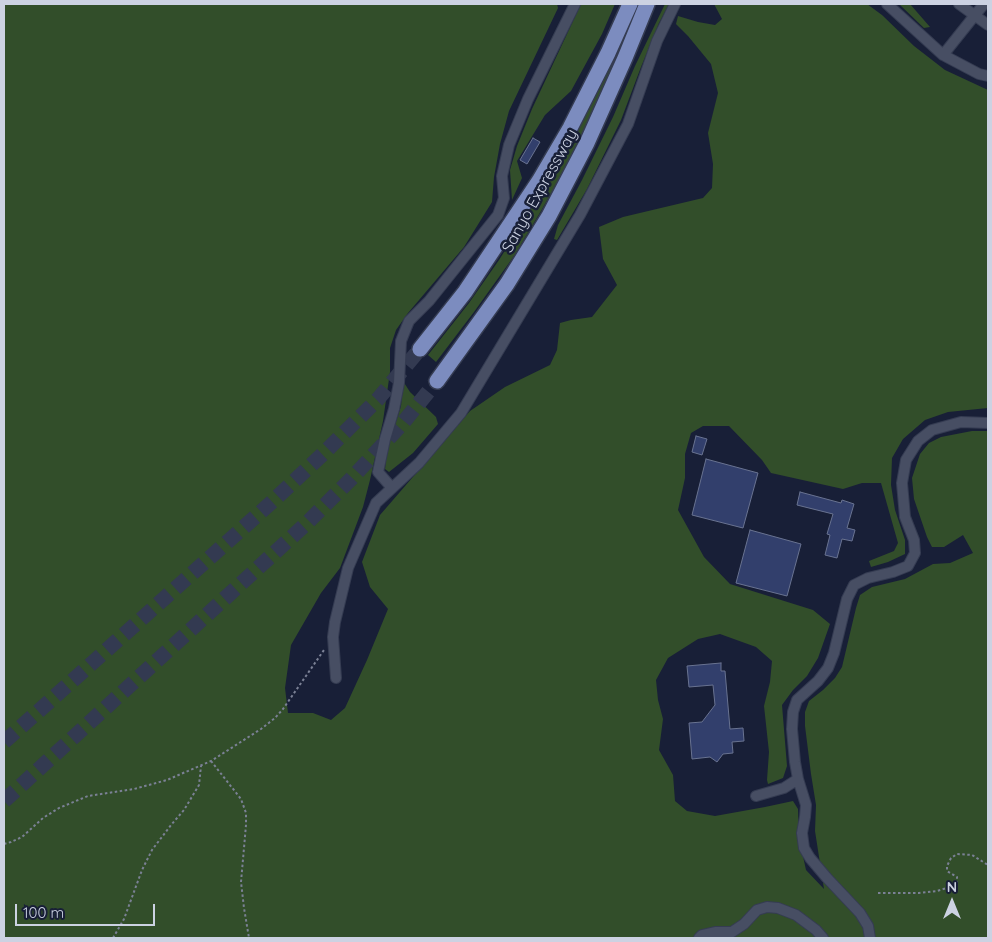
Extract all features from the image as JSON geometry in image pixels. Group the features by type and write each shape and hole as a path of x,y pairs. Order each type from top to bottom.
{"highway":[{"name":"Sanyo Expressway","path":"420,350 465,292 539,181 570,128 630,4"},
{"name":"Sanyo Expressway","path":"438,381 507,284 549,216 587,143 647,4"}],"street":[{"path":"392,488 378,472 399,383 401,341 409,321 429,301 498,215 504,198 502,176 509,145 528,99 575,4"},
{"path":"336,678 332,637 348,568 376,503 419,463 461,413 580,215 628,124 657,41 675,4"},
{"path":"887,4 943,54 980,74 988,76"},
{"path":"959,4 988,25"},
{"path":"943,54 984,4"},
{"path":"870,938 868,926 860,912 827,878 804,848 802,833 806,805 798,779 792,729 794,712 797,700 818,681 828,668 834,653 847,599 854,585 868,578 908,566 915,553 914,540 906,517 902,483 906,460 918,441 932,430 960,422 988,423"},
{"path":"756,796 784,788 798,779"},
{"path":"699,938 702,935 715,932 732,932 744,924 757,910 767,907 778,908 796,914 823,938"}],"path":[{"path":"4,844 22,837 43,818 59,808 88,796 134,789 167,780 212,761 261,729 283,709 332,637"},
{"path":"212,761 241,799 246,813 241,882 249,938"},
{"path":"113,938 124,919 142,870 152,850 184,810 199,785 201,766"},
{"path":"878,893 919,893 953,886 957,883 957,877 947,871 947,866 950,858 957,854 972,855 988,864"}],"green space":[{"path":"4,4 557,4 558,8 509,111 500,144 492,202 464,247 396,330 390,348 390,372 383,421 363,507 340,568 321,593 291,645 285,688 288,713 313,713 331,720 345,708 388,609 370,587 362,562 380,515 470,411 505,387 550,365 557,350 560,323 592,317 617,285 603,259 599,227 623,217 703,198 712,188 713,164 708,133 718,93 711,64 676,24 678,16 715,25 722,19 714,4 867,4 882,15 914,46 945,70 988,90 988,408 948,412 925,420 903,439 892,458 891,485 895,510 905,540 905,554 871,567 869,561 894,551 898,543 881,483 862,483 843,489 771,473 762,460 729,426 703,426 691,433 685,454 685,478 678,510 704,557 730,584 813,610 830,624 818,658 807,676 782,705 787,766 783,778 768,784 769,752 764,706 770,682 772,661 756,647 720,634 698,639 668,658 656,680 658,700 663,719 659,750 673,775 675,801 687,811 715,816 793,801 798,809 799,838 806,870 824,889 815,831 816,805 805,726 805,712 809,701 835,678 842,667 860,595 872,587 905,579 933,564 950,563 973,553 963,535 944,547 932,547 914,499 912,478 920,454 929,443 941,437 972,431 988,431 988,938 4,938"},
{"path":"581,4 615,4 602,34 571,91 545,115 517,161 522,178 512,200 510,170 517,146 532,109"},
{"path":"665,4 669,4 659,23 621,120 587,189 557,240 554,239 558,225 613,117"},
{"path":"899,4 910,4 930,27 924,28"},
{"path":"625,31 627,32 586,126 541,211 514,256 436,362 428,355 469,303 526,217 557,165"},
{"path":"403,381 410,392 436,417 438,424 413,453 389,472 385,469 387,450 401,406"}],"building":[{"path":"533,138 540,142 527,164 520,160"},
{"path":"696,436 707,439 702,455 692,452"},
{"path":"706,459 758,473 743,528 692,515"},
{"path":"800,492 841,503 842,500 854,504 847,528 855,530 852,541 842,539 837,558 825,555 830,535 827,534 833,514 797,505"},
{"path":"750,530 801,544 787,596 736,583"},
{"path":"721,663 721,671 725,671 730,729 743,728 744,741 732,742 733,753 723,754 717,762 710,757 692,759 689,723 702,722 715,705 713,685 689,687 687,666"}],"tunnel":[{"path":"4,742 273,501 325,452 378,399 420,349"},
{"path":"4,801 307,523 402,424 437,381"}]}
